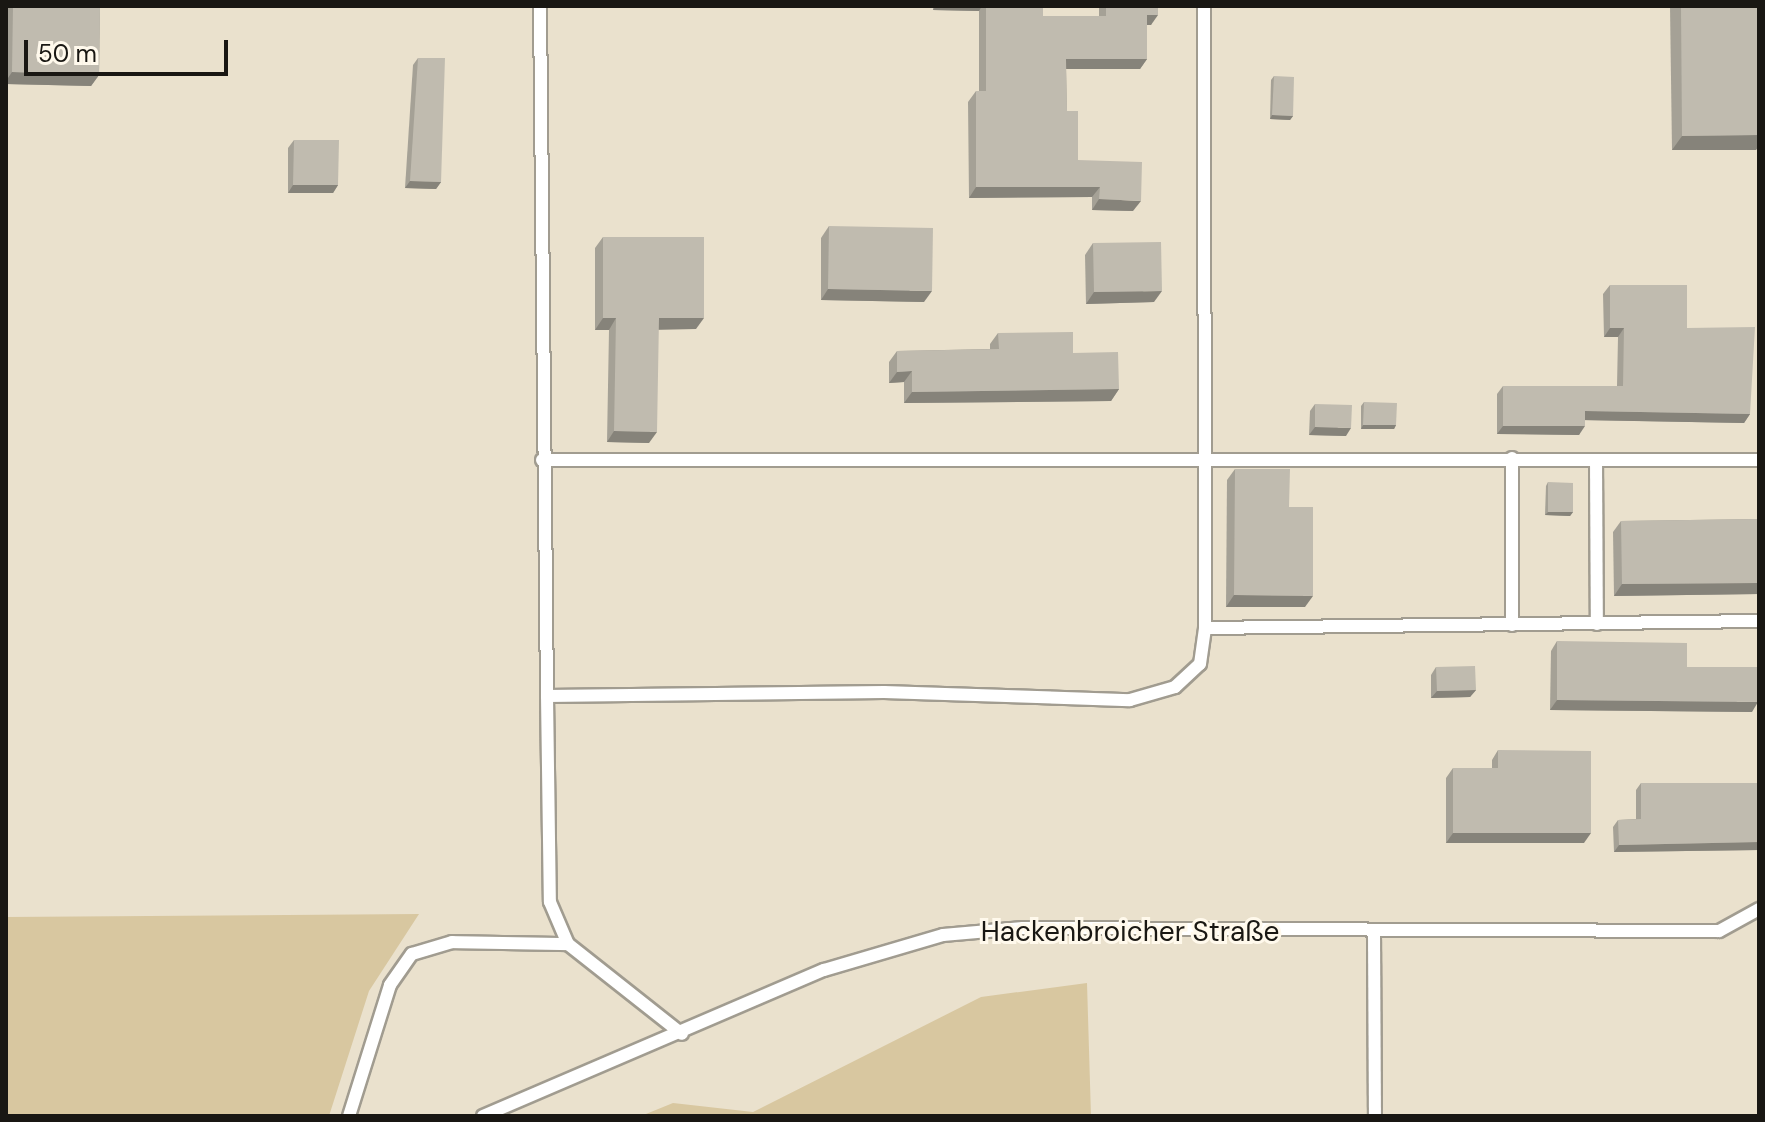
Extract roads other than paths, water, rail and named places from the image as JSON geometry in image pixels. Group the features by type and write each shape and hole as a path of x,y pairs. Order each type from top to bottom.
{"lane":[{"path":"540,6 542,460 550,902 568,944 682,1034"},
{"path":"547,696 884,692 1130,700 1175,687 1200,664 1205,628 1204,6"},
{"path":"1512,458 1512,625"},
{"path":"542,460 1759,460"},
{"path":"1596,460 1597,624"},
{"path":"1205,628 1759,621"},
{"name":"Hackenbroicher Straße","path":"483,1116 682,1034 824,970 943,935 1023,928 1374,933 1719,931 1759,909"},
{"path":"1374,933 1375,1116"},
{"path":"349,1116 390,985 412,954 452,942 568,944"}]}
